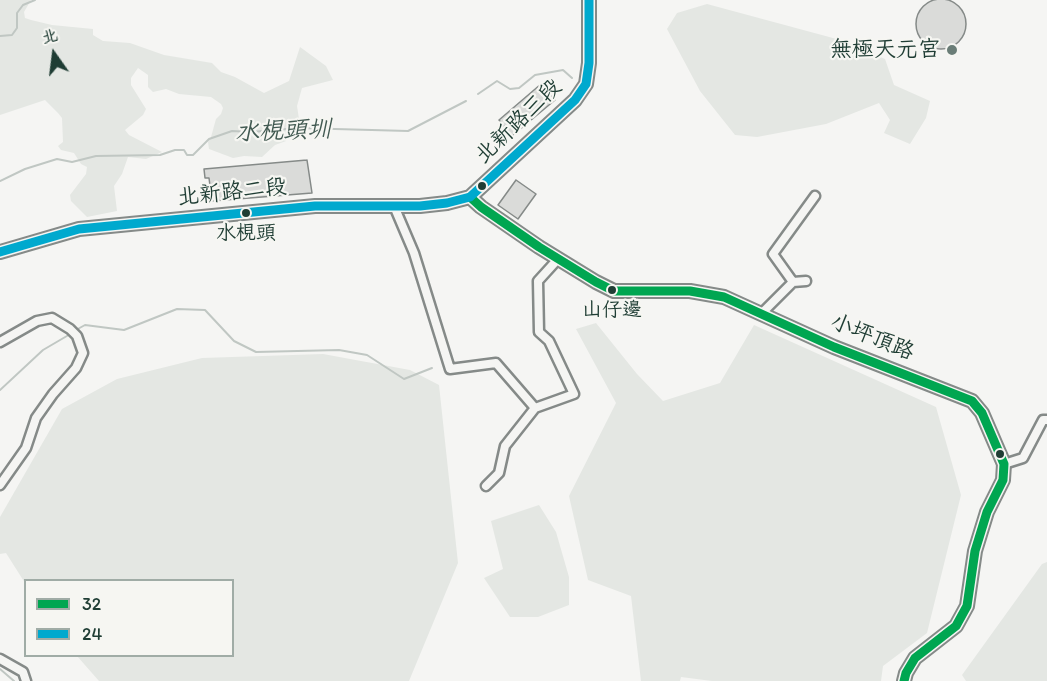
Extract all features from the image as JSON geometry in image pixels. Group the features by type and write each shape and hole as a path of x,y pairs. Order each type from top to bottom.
{"street":[{"name":"北新路三段","path":"470,197 575,100 585,84 590,63 589,0"},
{"path":"793,282 772,254 815,196"},
{"name":"北新路二段","path":"0,252 79,229 315,206 447,203 470,197"},
{"name":"小坪頂路","path":"470,197 481,207 558,259 614,291 709,293 724,297 834,347 972,401 982,413 1004,464"},
{"path":"394,206 414,253 450,369 496,363 535,408"},
{"path":"486,486 499,473 505,446 535,408 573,394 549,341 539,332 538,281 558,259"},
{"path":"762,314 793,282 806,281"},
{"path":"0,342 37,321 52,318 77,336 83,353 76,368 36,418 26,448 0,486"},
{"path":"904,681 915,658 956,626 968,606 975,551 987,512 1003,480 1004,464 1023,458 1043,420 1047,420"},
{"path":"0,658 22,672 26,681"}],"shaded area":[{"path":"0,0 31,0 24,12 25,18 31,20 52,25 93,29 93,35 103,41 130,43 164,55 212,63 221,72 264,93 289,81 300,47 326,66 333,80 302,88 297,106 299,119 289,124 286,141 275,145 262,157 233,158 209,149 208,142 216,119 223,108 221,104 211,97 179,94 166,89 153,92 148,87 148,75 138,68 131,78 131,85 146,109 143,115 125,130 129,135 162,152 146,159 128,157 122,174 114,186 117,211 87,217 71,201 70,195 86,174 87,167 81,164 74,153 61,150 58,146 63,142 62,118 58,113 45,100 0,115"},
{"path":"707,4 844,41 885,59 894,85 930,101 926,118 910,144 884,133 890,120 879,103 826,124 757,137 735,135 700,91 667,29 677,13"},
{"path":"596,323 637,374 663,401 720,383 754,325 936,407 961,495 927,633 883,666 881,681 712,681 681,677 680,681 641,681 631,596 588,580 569,496 616,403 576,329"},
{"path":"323,354 410,370 439,385 458,563 409,681 99,681 78,657 234,657 234,579 24,579 24,581 6,553 0,554 0,517 62,409 117,379 202,358"},
{"path":"539,505 556,532 569,577 569,605 538,617 510,617 484,578 503,569 491,521"},
{"path":"1047,562 1047,681 966,681 962,675 1042,564"}],"building":[{"path":"936,-1 946,-1 959,6 966,19 966,29 959,42 946,49 936,49 927,45 920,38 916,29 916,19 920,10 927,3"},
{"path":"541,84 555,100 512,136 499,120"},
{"path":"307,160 312,193 212,201 209,178 205,178 204,169"},
{"path":"516,180 536,194 518,219 498,205"}],"waterway":[{"path":"0,36 12,35 17,28 17,13 23,5 35,0"},
{"name":"水梘頭圳","path":"478,94 497,81 510,89 519,88 535,75 563,70 572,78"},
{"name":"水梘頭圳","path":"0,181 25,169 57,159 72,162 96,156 160,155 175,150 184,150 187,155 193,155 209,139 232,131 251,132 299,128 408,131 466,101"},
{"path":"76,330 85,325 124,330 177,309 205,310 234,341 256,352 339,350 367,355 404,379 432,368"},
{"path":"0,390 43,350 72,333"},
{"path":"0,669 14,681"}],"transit line":[{"name":"24","path":"0,252 79,229 315,206 420,206 447,203 470,197 575,100 586,84 589,63 589,0"},
{"name":"32","path":"470,197 539,247 614,291 690,291 724,297 834,347 972,401 982,413 1004,464 1003,480 987,512 975,551 967,606 956,626 915,658 904,681"}],"place":[{"name":"無極天元宮","path":"952,50"},
{"name":"水梘頭","path":"246,213"},
{"name":"山仔邊","path":"612,290"}]}
